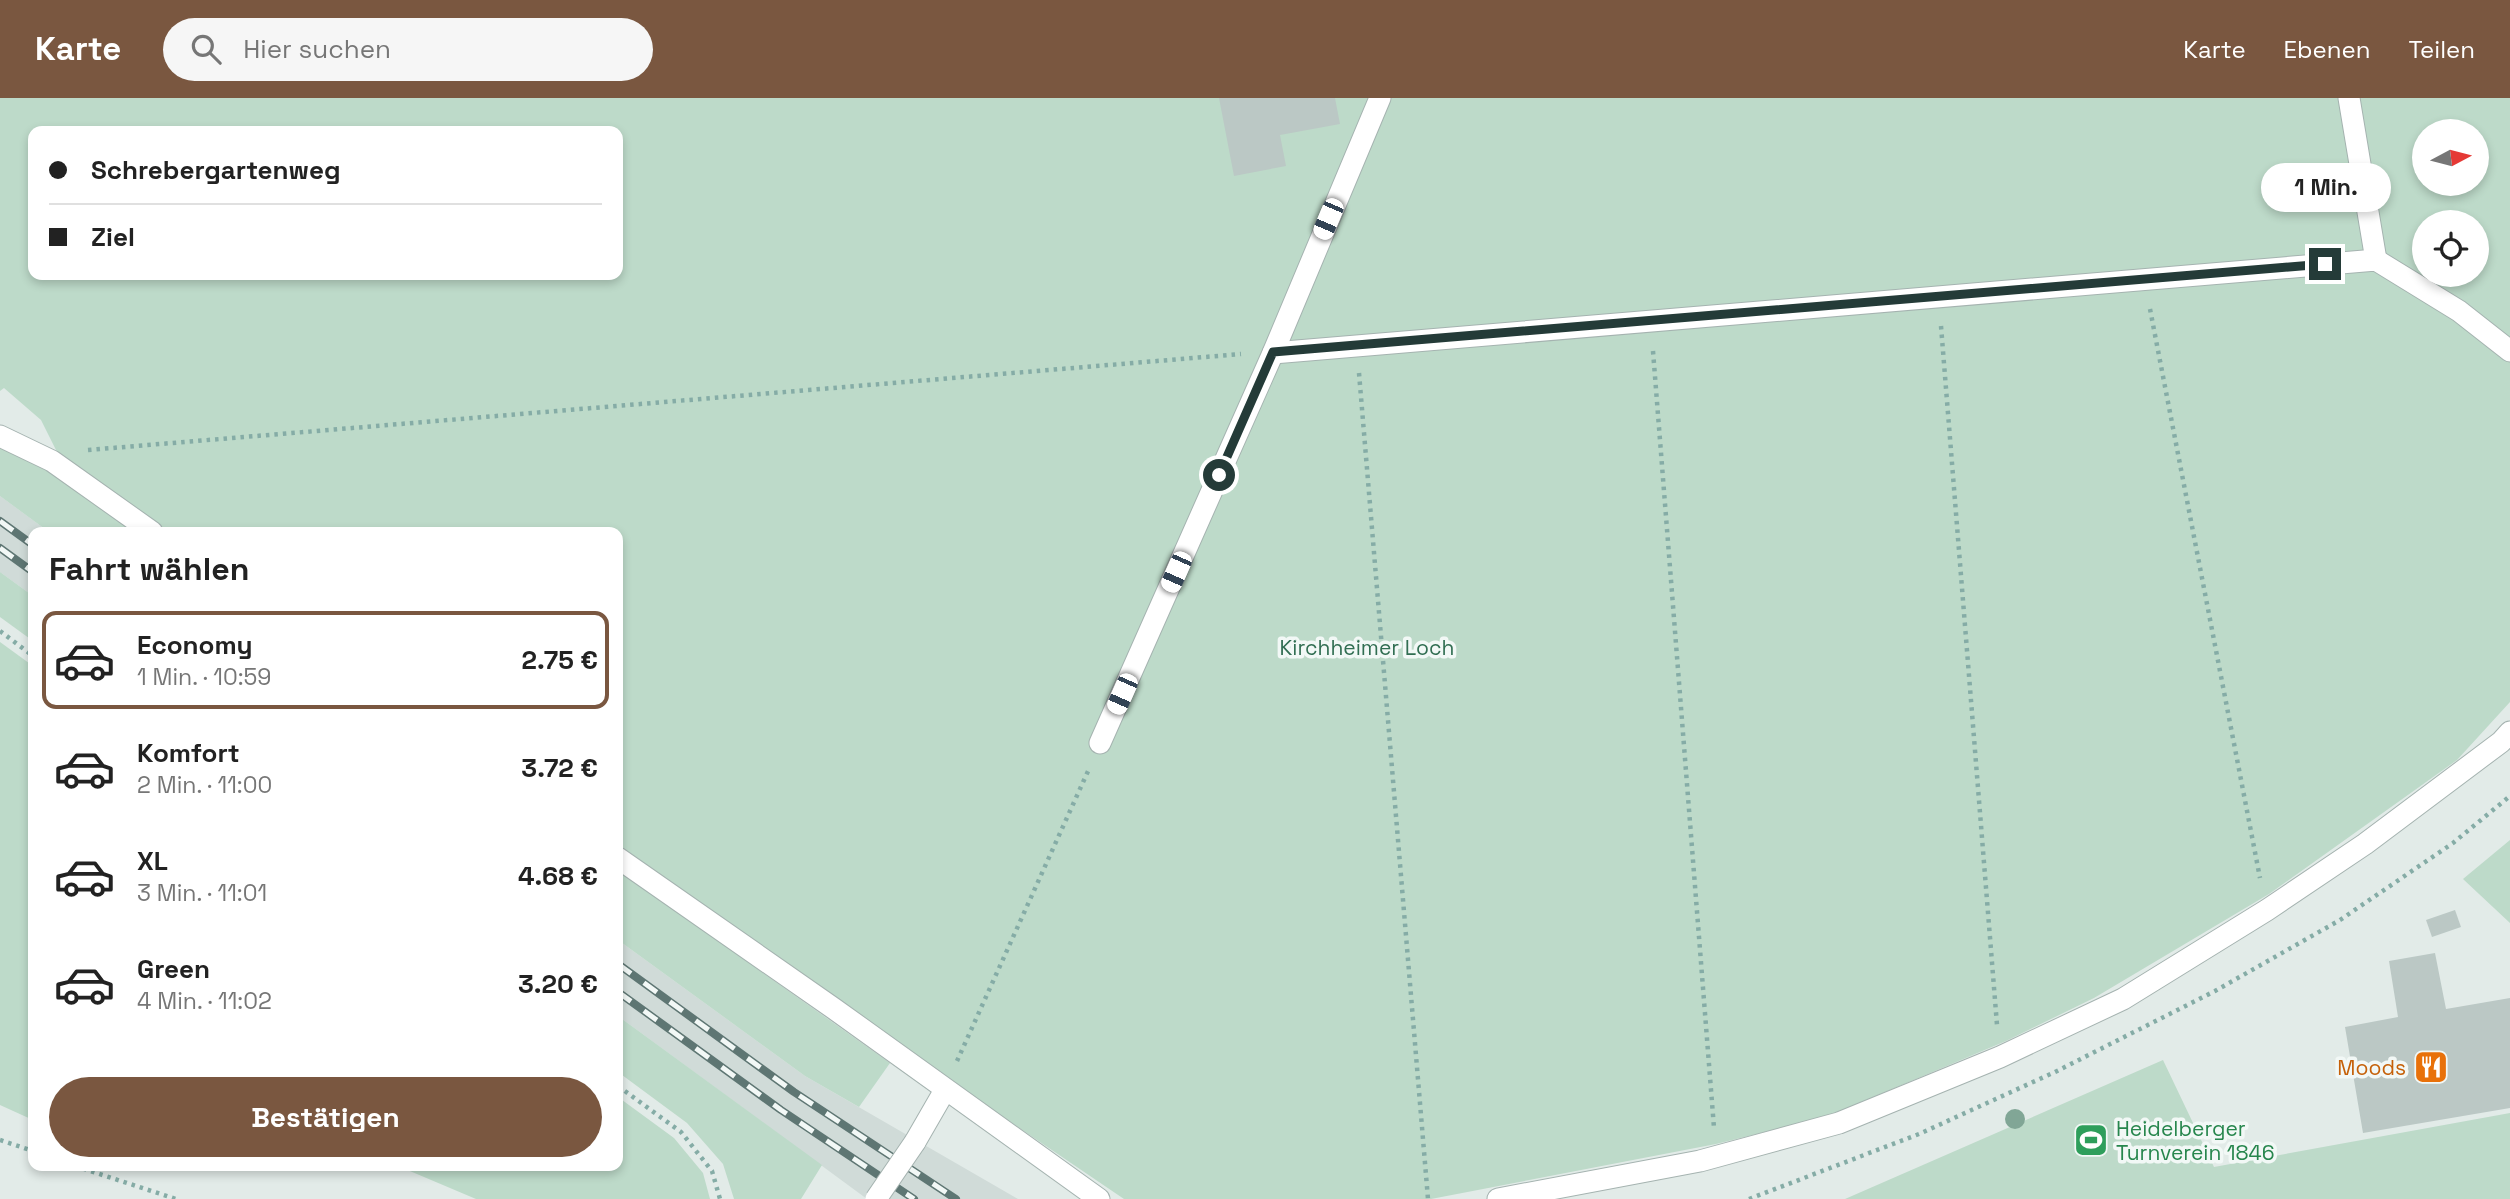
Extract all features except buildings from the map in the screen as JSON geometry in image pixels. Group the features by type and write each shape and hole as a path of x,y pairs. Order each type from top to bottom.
{"street":[{"path":"1100,743 1273,352 1380,98"},
{"path":"2349,98 2376,260"},
{"path":"1273,352 2376,260 2459,311 2510,351"},
{"path":"0,436 52,461 145,527"},
{"path":"1498,1199 1717,1156 1839,1123 2000,1057 2123,999 2267,910 2365,844 2501,742 2510,732"},
{"path":"623,861 1099,1199"},
{"path":"876,1199 915,1142 945,1090"}],"path":[{"path":"2144,279 2267,910"},
{"path":"1938,297 2000,1057"},
{"path":"1650,321 1717,1156"},
{"path":"1357,345 1428,1199"},
{"path":"52,461 80,451 104,448 1273,352"},
{"path":"0,631 28,652"},
{"path":"945,1090 1100,743"},
{"path":"623,1090 681,1132 712,1171 720,1199"},
{"path":"0,1140 28,1149"},
{"path":"90,1171 176,1199"}],"shaded area":[{"path":"0,496 42,527 28,527 28,592 0,572"},
{"path":"623,944 805,1076 1018,1199 867,1199 623,1020"}],"green space":[{"name":"Kirchheimer Loch","path":"0,98 2510,98 2510,702 2457,760 2269,894 2094,998 2006,1041 1826,1117 1716,1144 1431,1199 1124,1199 623,850 623,527 161,527 60,458 41,420 4,388 0,391"},
{"path":"0,443 46,470 127,527 42,527 0,496"},
{"path":"0,572 28,592 28,637 0,617"},
{"path":"0,642 28,662 28,1118 0,1105"},
{"path":"2510,840 2510,923 2463,879"},
{"path":"623,874 890,1063 859,1107 805,1076 623,944"},
{"path":"623,1020 822,1165 801,1199 734,1199 723,1164 687,1123 623,1076"},
{"name":"Heidelberger Turnverein 1846","path":"2163,1060 2214,1167 2510,1113 2510,1199 1845,1199"},
{"path":"623,1101 674,1138 703,1173 710,1199 476,1199 410,1171 623,1171"}],"railway":[{"path":"0,521 28,541"},
{"path":"0,548 28,568"},
{"path":"623,968 794,1092 956,1199"},
{"path":"623,996 781,1110 914,1199"}],"place":[{"name":"Moods","path":"2431,1067"},
{"name":"Heidelberger Turnverein 1846","path":"2091,1140"}],"route":[{"path":"1219,475 1273,352 2325,264"}]}
